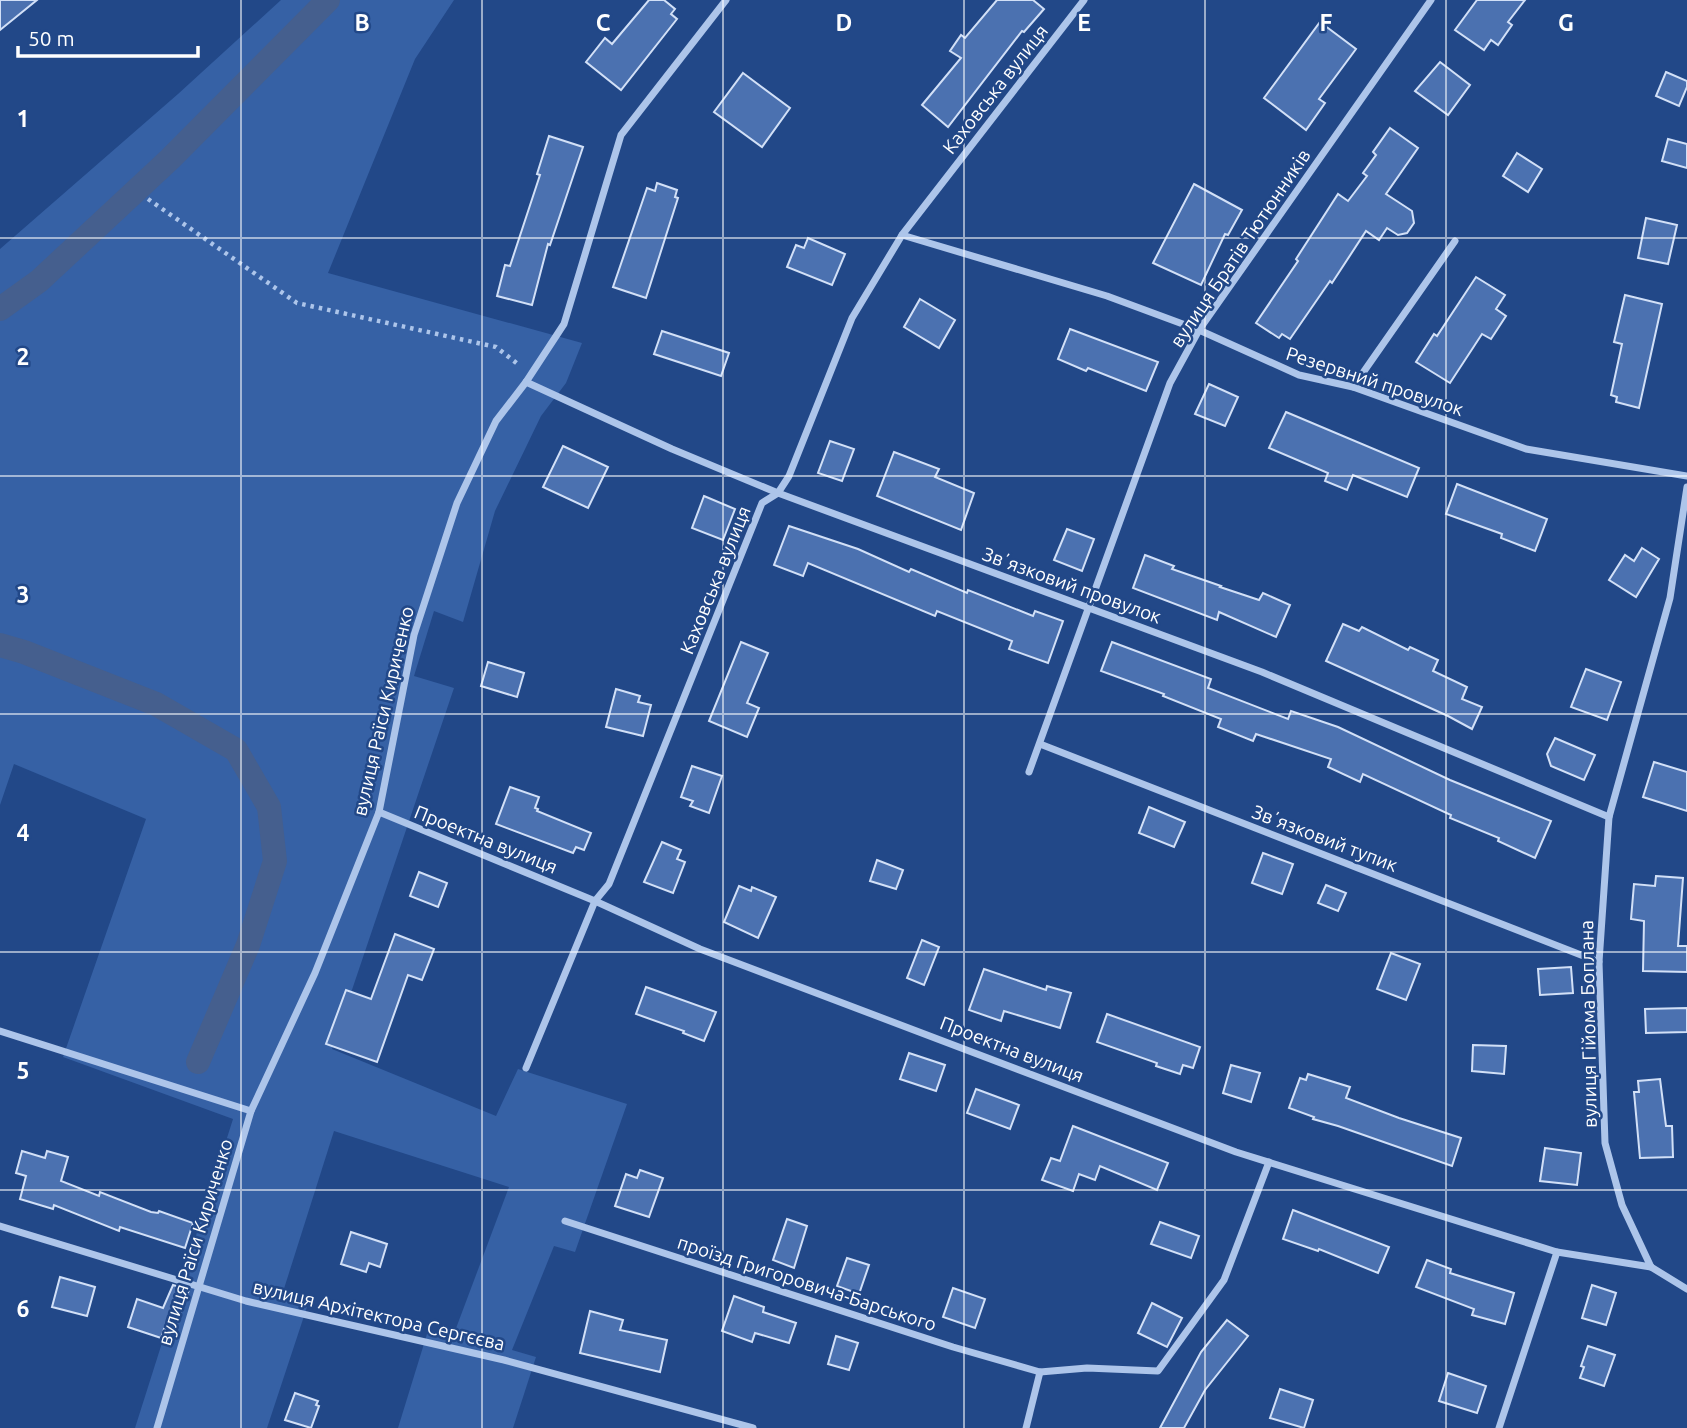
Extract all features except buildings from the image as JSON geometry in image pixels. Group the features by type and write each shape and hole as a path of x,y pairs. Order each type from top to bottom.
{"street":[{"name":"вулиця Раїси Кириченко","path":"157,1428 251,1111 316,974 379,812 414,635 457,503 496,421 526,382 564,324 621,135 726,0"},
{"name":"Каховська вулиця","path":"526,1068 595,901 609,884 762,503 778,494 789,476 852,318 902,235 1084,0"},
{"name":"вулиця Братів Тютюнників","path":"1029,772 1170,383 1199,330 1431,0"},
{"name":"Резервний провулок","path":"902,235 1107,296 1199,330 1298,375 1353,387 1526,449 1687,476"},
{"path":"1353,387 1455,241"},
{"name":"Звʼязковий провулок","path":"526,382 778,494 1262,672 1609,817"},
{"name":"вулиця Гійома Боплана","path":"1650,1267 1622,1205 1605,1143 1599,962 1609,817 1670,598 1687,487"},
{"name":"Звʼязковий тупик","path":"1040,744 1599,962"},
{"name":"Проектна вулиця","path":"379,812 595,901 700,949 1236,1152 1557,1252 1650,1267"},
{"path":"0,1031 251,1111"},
{"path":"1026,1428 1040,1372 1087,1368 1158,1371 1224,1280 1269,1162"},
{"name":"проїзд Григоровича-Барського","path":"565,1221 953,1347 1040,1372"},
{"name":"вулиця Архітектора Сергєєва","path":"0,1226 246,1301 504,1360 753,1428"},
{"path":"1499,1428 1557,1252"},
{"path":"1650,1267 1687,1289"}],"path":[{"path":"148,199 297,303 496,347 518,363 526,382"}],"shaded area":[{"path":"281,0 454,0 415,59 328,273 582,343 566,383 541,416 495,511 463,622 434,611 414,676 454,688 332,1049 496,1116 518,1069 627,1104 575,1252 554,1246 512,1350 536,1357 513,1428 398,1428 427,1334 455,1331 509,1187 334,1131 282,1295 307,1307 267,1428 135,1428 233,1119 63,1057 146,819 14,764 0,805 0,249"}],"waterway":[{"path":"0,309 39,281 170,159 328,0"},
{"path":"0,645 156,704 236,750 269,807 275,861 248,945 198,1062"}]}
